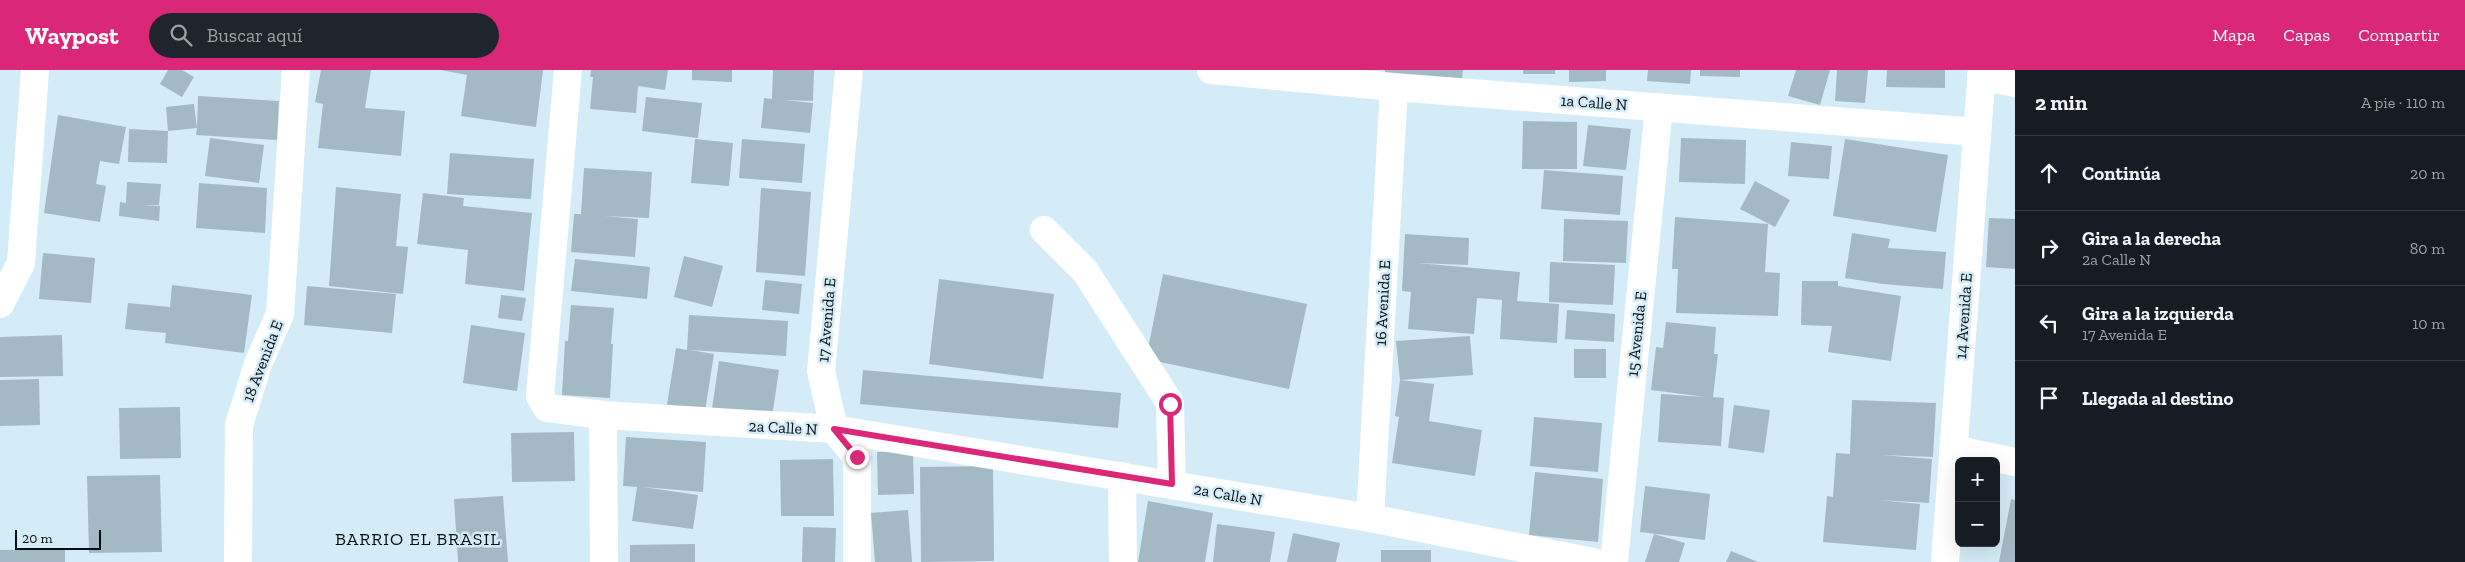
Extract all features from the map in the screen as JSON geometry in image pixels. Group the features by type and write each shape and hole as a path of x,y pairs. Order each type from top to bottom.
{"street":[{"path":"0,304 21,263 35,70"},
{"name":"18 Avenida E","path":"238,562 239,425 258,364 280,314 296,70"},
{"name":"2a Calle N","path":"568,70 540,396 547,408 603,416 834,429 1370,518 1593,562"},
{"name":"17 Avenida E","path":"849,70 821,371 834,429 857,457 857,562"},
{"name":"1a Calle N","path":"1211,70 1394,87 1977,132"},
{"path":"1981,73 2015,83"},
{"name":"14 Avenida E","path":"1945,562 1981,73"},
{"name":"16 Avenida E","path":"1370,518 1394,87"},
{"name":"15 Avenida E","path":"1614,562 1659,107"},
{"path":"1044,230 1085,271 1170,404 1172,484"},
{"path":"603,416 604,562"},
{"path":"1953,450 2015,462"},
{"path":"1122,476 1123,562"}],"building":[{"path":"168,70 182,70 194,77 182,97 160,84"},
{"path":"321,70 371,70 365,108 405,111 401,156 318,148 323,104 315,102"},
{"path":"440,70 543,70 536,127 461,116 467,75"},
{"path":"591,70 668,70 665,90 638,86 636,113 590,109 593,77 590,77"},
{"path":"692,70 732,70 732,82 692,80"},
{"path":"773,70 814,70 813,101 784,100 813,103 810,133 761,128 764,98 772,99"},
{"path":"1385,70 1463,70 1462,80 1385,74"},
{"path":"1523,70 1555,70 1555,74 1523,74"},
{"path":"1569,70 1606,70 1606,81 1569,82"},
{"path":"1648,70 1691,70 1690,84 1647,81"},
{"path":"1700,70 1740,70 1740,77 1700,76"},
{"path":"1796,70 1830,70 1820,105 1788,96"},
{"path":"1837,70 1868,70 1865,103 1835,101"},
{"path":"1887,70 1945,70 1945,88 1886,87"},
{"path":"198,96 279,101 277,140 196,135"},
{"path":"646,97 702,103 698,138 642,131"},
{"path":"194,104 197,128 168,131 166,107"},
{"path":"58,115 126,127 119,164 100,161 96,184 106,186 100,222 44,213"},
{"path":"1523,121 1577,122 1577,169 1522,169"},
{"path":"1588,125 1631,129 1626,170 1583,166"},
{"path":"129,129 168,131 167,163 128,162"},
{"path":"210,138 264,145 259,183 205,176"},
{"path":"1681,138 1746,140 1745,184 1679,182"},
{"path":"695,139 733,143 729,186 691,183"},
{"path":"742,139 805,144 802,183 739,178"},
{"path":"1845,139 1948,155 1936,232 1833,216"},
{"path":"1791,142 1832,146 1829,179 1788,176"},
{"path":"450,153 534,159 531,199 447,194"},
{"path":"584,168 652,172 649,218 604,216 638,219 635,257 571,252 574,214 581,214"},
{"path":"1544,170 1623,176 1620,215 1541,209"},
{"path":"1755,181 1790,200 1775,227 1740,209"},
{"path":"127,182 161,184 159,205 142,205 160,206 159,221 119,216 120,202 126,203"},
{"path":"199,183 267,188 265,233 196,228"},
{"path":"336,187 401,194 396,246 408,247 403,294 329,286"},
{"path":"761,188 811,192 805,276 756,272"},
{"path":"423,193 464,198 463,206 532,213 524,291 465,284 468,250 417,244"},
{"path":"1675,217 1768,224 1765,272 1780,273 1778,316 1676,313 1678,269 1672,269"},
{"path":"1989,218 2015,219 2015,269 1986,267"},
{"path":"1564,219 1628,221 1626,263 1563,261"},
{"path":"1852,233 1890,239 1888,248 1946,252 1943,289 1883,284 1845,278"},
{"path":"1405,234 1469,238 1468,265 1417,263 1520,272 1517,301 1559,304 1557,343 1500,339 1502,300 1477,298 1474,334 1408,329 1411,292 1402,291"},
{"path":"43,253 95,258 91,303 39,299"},
{"path":"684,256 723,266 712,307 674,297"},
{"path":"575,259 650,267 647,299 571,291"},
{"path":"1550,262 1615,265 1613,305 1549,302"},
{"path":"1163,274 1307,304 1289,389 1146,359"},
{"path":"939,279 1054,294 1043,379 929,364"},
{"path":"765,280 802,284 799,314 762,310"},
{"path":"1802,281 1838,281 1838,286 1901,296 1891,361 1828,352 1832,326 1801,325"},
{"path":"172,285 252,295 244,353 165,343 166,333 125,329 128,303 170,307"},
{"path":"307,286 396,294 392,333 304,325"},
{"path":"501,295 526,298 522,321 498,318"},
{"path":"571,305 614,308 610,398 562,395 565,341 568,341"},
{"path":"1567,310 1615,314 1614,342 1565,339"},
{"path":"689,315 788,321 786,356 690,350 714,354 705,411 667,405 676,348 687,350"},
{"path":"1666,322 1716,327 1714,354 1718,354 1713,397 1724,398 1721,446 1658,442 1661,394 1706,397 1651,390 1656,347 1663,348"},
{"path":"471,325 525,333 517,391 463,383"},
{"path":"62,335 63,376 0,377 0,337"},
{"path":"1470,336 1473,375 1400,380 1396,341"},
{"path":"1574,349 1606,349 1606,378 1574,378"},
{"path":"719,361 779,370 772,417 712,408"},
{"path":"863,370 1121,393 1118,428 860,404"},
{"path":"39,379 40,425 0,426 0,380"},
{"path":"1400,380 1434,384 1429,421 1482,430 1475,476 1392,463 1399,417 1395,416"},
{"path":"1852,400 1936,403 1933,457 1881,455 1932,459 1929,503 1879,500 1920,504 1916,550 1823,542 1827,496 1833,497 1836,453 1850,454"},
{"path":"1734,405 1770,410 1764,453 1728,448"},
{"path":"180,407 181,458 120,459 119,408"},
{"path":"1534,417 1602,423 1598,472 1530,466"},
{"path":"574,432 575,481 512,482 511,433"},
{"path":"626,437 706,442 703,492 643,487 698,495 693,529 632,521 637,487 623,486"},
{"path":"913,451 914,494 878,495 877,452"},
{"path":"833,459 834,516 781,516 780,460"},
{"path":"993,466 994,561 921,562 920,467"},
{"path":"1535,472 1603,479 1598,542 1529,535"},
{"path":"160,475 162,552 89,553 87,476"},
{"path":"1645,486 1710,494 1705,540 1640,532"},
{"path":"503,496 508,562 458,562 454,499"},
{"path":"2011,499 2015,500 2015,562 1999,562"},
{"path":"1148,501 1213,513 1205,562 1138,562"},
{"path":"908,510 912,562 875,562 871,513"},
{"path":"1217,524 1275,532 1270,562 1213,562"},
{"path":"803,527 836,528 835,562 802,562"},
{"path":"1293,533 1340,543 1336,562 1287,562"},
{"path":"1654,534 1685,543 1679,562 1645,562"},
{"path":"695,544 695,562 630,562 630,545"},
{"path":"65,549 65,562 0,562 0,550"},
{"path":"1381,550 1431,550 1431,562 1381,562"},
{"path":"1731,551 1758,562 1726,562"}],"district":[{"name":"BARRIO EL BRASIL","path":"418,539"}],"route":[{"path":"857,457 834,429 1172,484 1170,404"}]}
